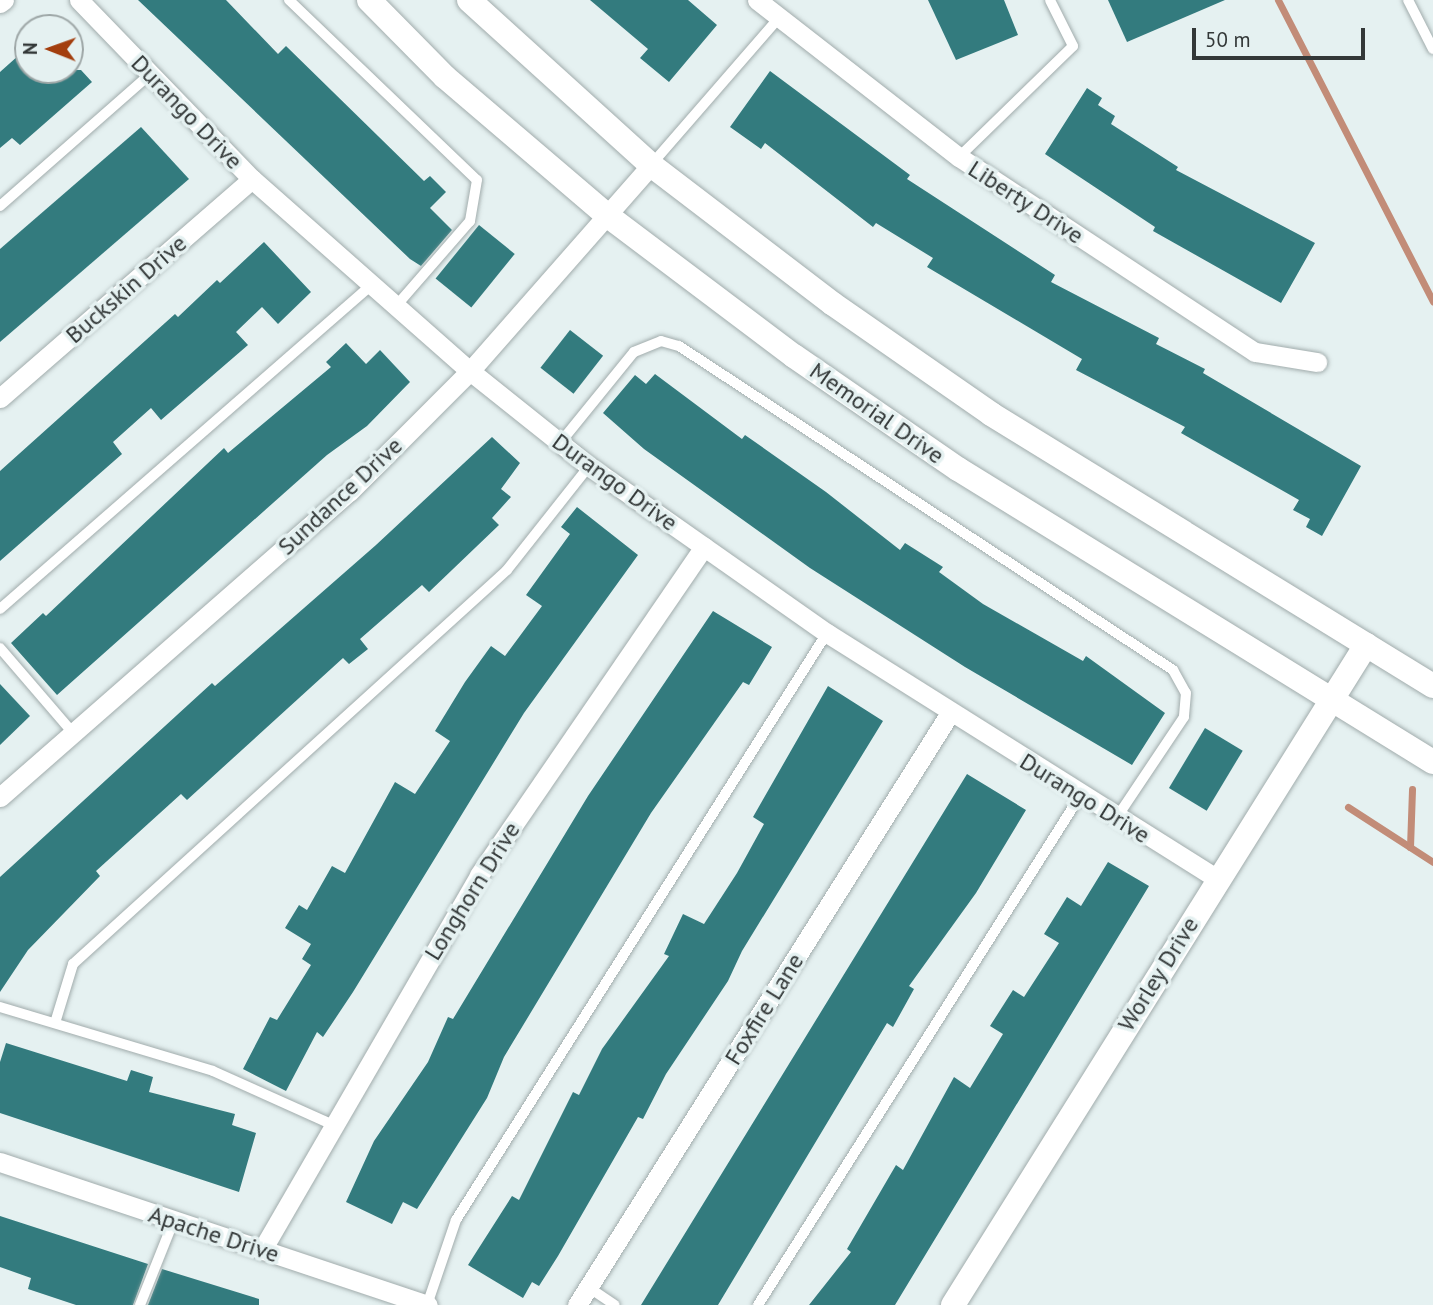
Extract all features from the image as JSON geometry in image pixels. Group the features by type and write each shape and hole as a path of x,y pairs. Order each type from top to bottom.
{"street":[{"name":"Durango Drive","path":"79,0 252,179 470,371 589,466 827,633 1080,796 1217,879"},
{"name":"Memorial Drive","path":"369,0 445,77 608,216 794,356 958,469 1327,700 1433,762"},
{"path":"469,0 651,165 833,304 992,414 1433,685"},
{"name":"Liberty Drive","path":"757,0 959,157 1255,352 1317,362"},
{"name":"Sundance Drive","path":"0,797 349,492 470,371 651,165"},
{"name":"Buckskin Drive","path":"0,398 252,179"},
{"name":"Longhorn Drive","path":"262,1250 479,875 704,547"},
{"name":"Worley Drive","path":"953,1305 1327,700 1366,645"},
{"name":"Foxfire Lane","path":"577,1305 950,713"},
{"name":"Apache Drive","path":"0,1162 428,1305"}],"lane":[{"path":"289,0 477,180 470,221 396,306"},
{"path":"959,157 1073,46 1050,0"},
{"path":"1408,0 1433,50"},
{"path":"651,165 779,18"},
{"path":"0,206 150,74"},
{"path":"0,609 371,285"},
{"path":"561,443 634,352 661,341 679,346 1173,670 1186,693 1184,717 1117,818"},
{"path":"55,1023 73,964 507,570 589,466"},
{"path":"428,1305 456,1220 827,633"},
{"path":"0,648 73,733"},
{"path":"758,1305 1080,796"},
{"path":"0,1007 213,1071 333,1125"},
{"path":"140,1305 174,1220"},
{"path":"588,1287 615,1305"}],"building":[{"path":"138,0 226,0 278,54 286,46 424,181 430,176 446,192 430,208 452,230 421,266 410,259"},
{"path":"590,0 688,0 717,25 669,82 640,58 648,49"},
{"path":"928,0 1004,0 1018,35 956,60"},
{"path":"1108,0 1225,0 1127,42"},
{"path":"14,60 14,84 84,84 84,73 92,82 20,145 12,138 0,148 0,72"},
{"path":"770,71 910,175 907,179 1055,275 1051,282 1159,338 1156,344 1205,369 1203,373 1361,466 1322,536 1306,527 1310,519 1293,510 1299,500 1181,433 1185,427 1076,370 1082,359 927,267 933,258 876,223 873,227 765,143 761,149 730,127"},
{"path":"1087,88 1102,98 1098,105 1115,116 1111,124 1178,167 1176,170 1315,243 1281,303 1153,231 1155,227 1045,154"},
{"path":"141,127 189,179 0,342 0,249"},
{"path":"479,225 515,254 471,308 436,279"},
{"path":"264,242 311,292 278,324 262,307 236,332 248,345 161,420 151,408 113,442 122,454 0,561 0,471 175,314 178,317 217,280 220,283"},
{"path":"570,330 603,356 574,394 540,368"},
{"path":"346,343 366,364 380,350 410,382 367,426 327,455 57,695 11,643 43,613 46,616 224,448 228,453 331,367 326,362"},
{"path":"655,374 742,439 745,435 826,492 900,550 905,543 943,567 939,572 983,604 1083,661 1086,656 1165,713 1132,765 965,667 810,568 644,449 603,413 635,375 646,384"},
{"path":"492,437 520,463 501,489 511,497 492,518 499,525 429,592 422,585 360,639 368,649 349,664 343,658 187,800 181,794 96,871 100,876 28,950 0,992 0,877 212,683 215,686 376,545"},
{"path":"577,507 638,555 524,713 353,992 323,1037 317,1032 286,1091 243,1069 270,1017 277,1020 311,965 302,959 311,944 285,928 299,905 307,910 332,866 345,873 395,782 415,794 450,741 435,731 465,682 491,646 505,656 542,606 526,595 570,534 561,527"},
{"path":"713,611 772,647 749,685 743,682 651,813 504,1057 487,1098 417,1209 403,1202 392,1224 346,1202 374,1141 428,1062 448,1017 453,1019 588,796"},
{"path":"0,684 30,716 0,745"},
{"path":"828,686 883,721 742,951 728,981 666,1074 643,1119 638,1117 558,1256 539,1286 532,1282 523,1298 468,1265 512,1196 519,1200 573,1092 579,1095 602,1049 669,956 664,954 683,914 704,924 737,873 764,824 753,817"},
{"path":"1205,728 1243,751 1207,811 1169,788"},
{"path":"967,774 1026,810 976,893 909,986 914,989 893,1027 887,1023 718,1305 641,1305"},
{"path":"1108,862 1149,886 895,1305 809,1305 851,1252 847,1249 896,1165 903,1170 954,1077 970,1088 1003,1034 990,1026 1013,990 1024,997 1059,943 1044,934 1067,897 1081,906"},
{"path":"6,1043 127,1081 131,1070 153,1077 149,1092 235,1114 232,1125 256,1133 239,1192 0,1113 0,1062"},
{"path":"0,1216 148,1264 133,1305 76,1305 28,1289 31,1278 0,1267"},
{"path":"162,1269 259,1299 259,1305 148,1305"}],"waterway":[{"path":"1278,0 1433,302"},
{"path":"1410,847 1412,789"},
{"path":"1348,807 1433,862"}]}
